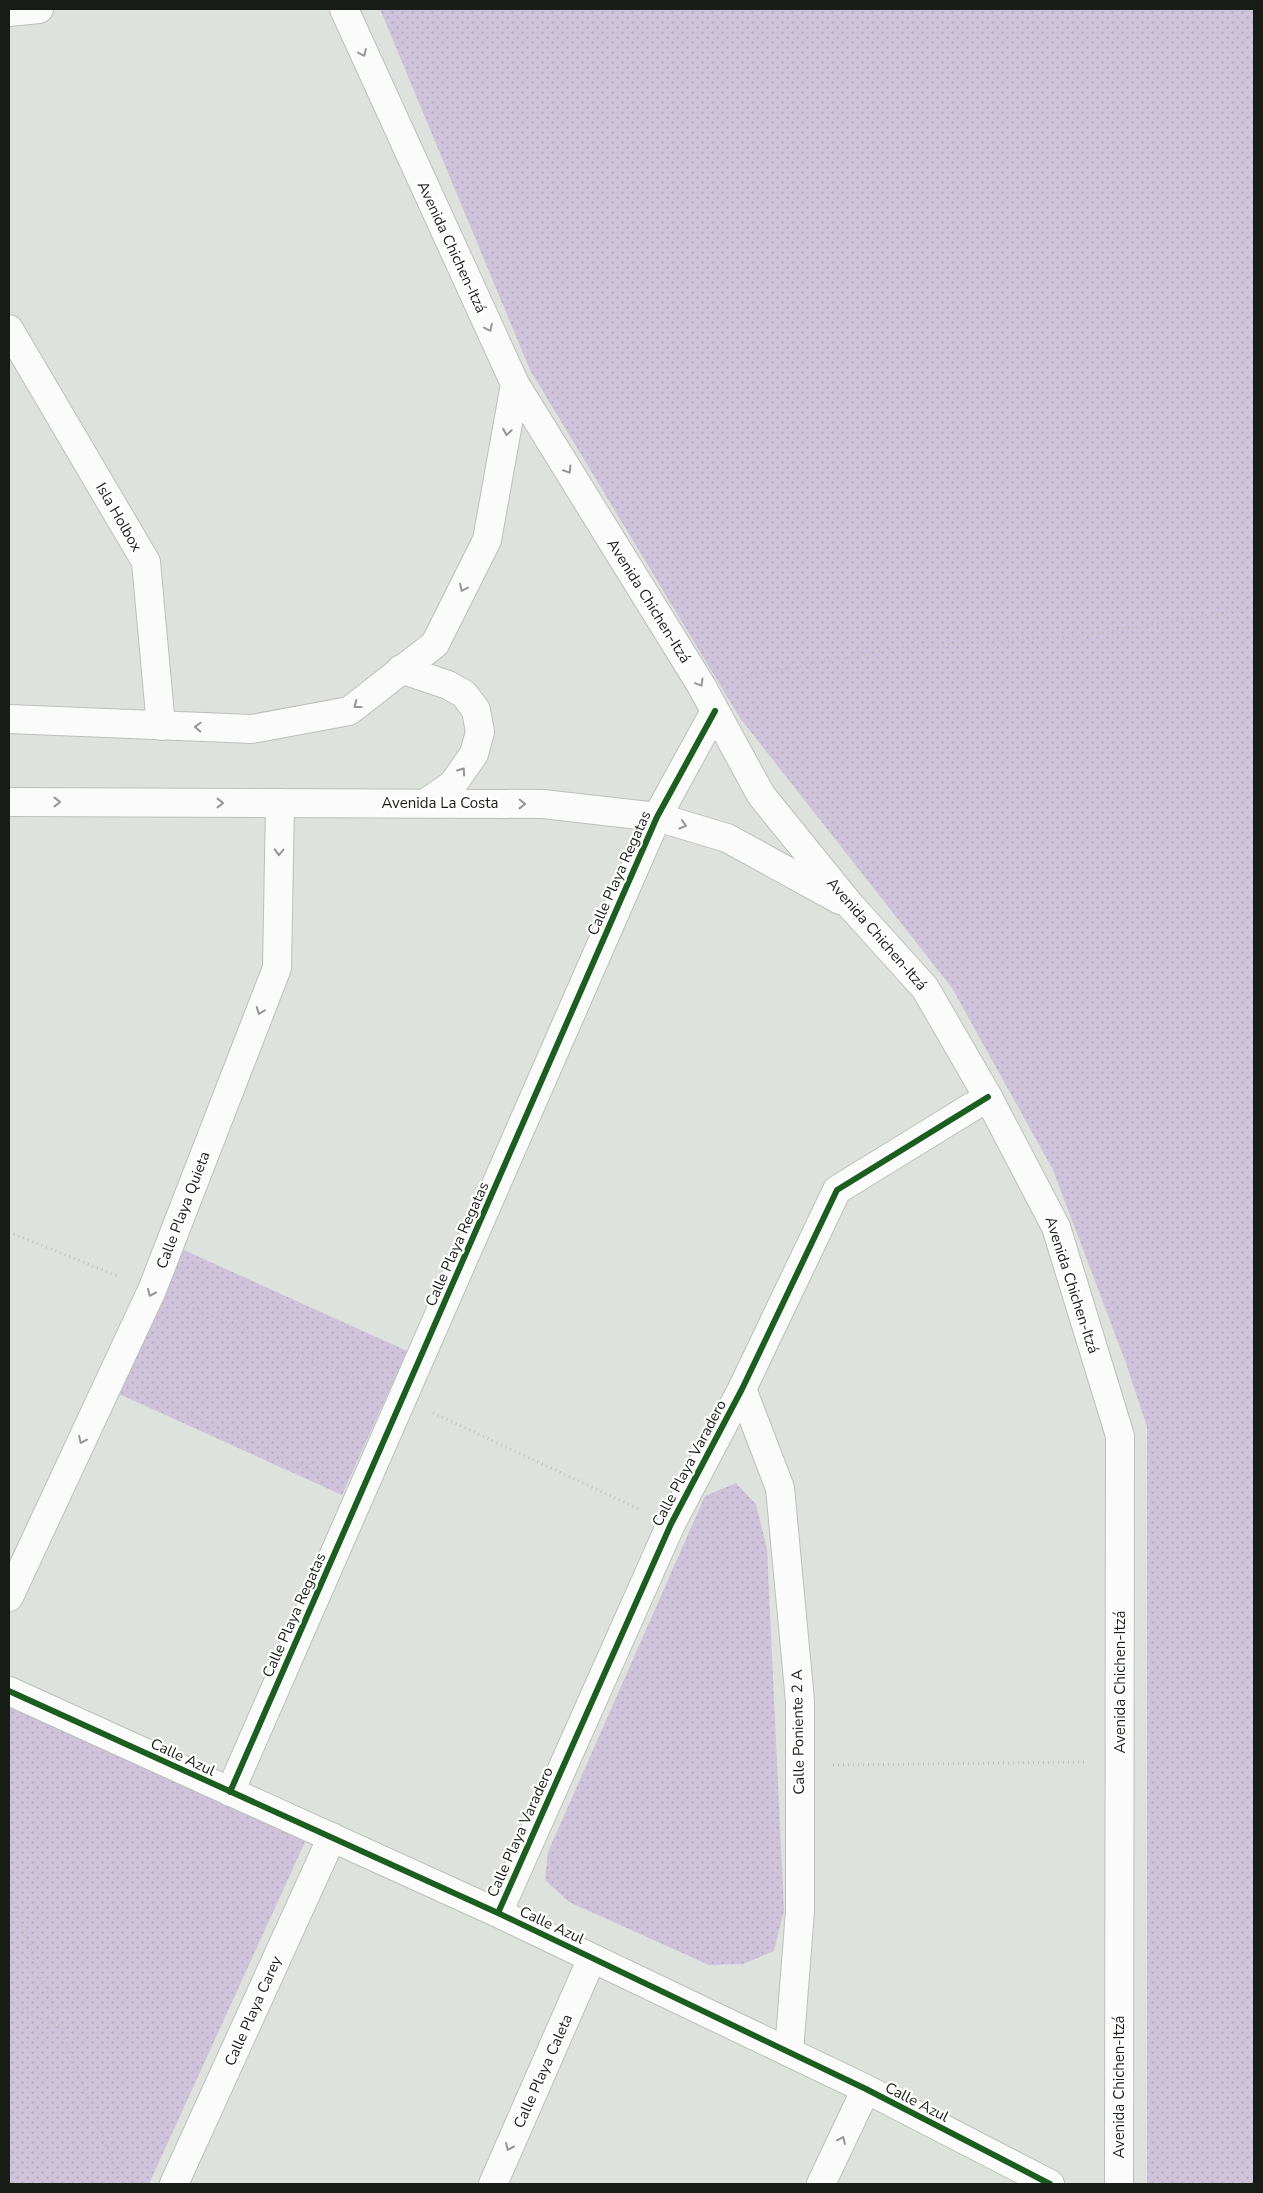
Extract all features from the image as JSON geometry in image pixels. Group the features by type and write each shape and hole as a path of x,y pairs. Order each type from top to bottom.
{"street":[{"path":"9,12 39,9"},
{"name":"Avenida Chichen-Itzá","path":"344,9 515,384 701,685 761,795 850,905 925,988 988,1097 1056,1227 1120,1436 1119,2184"},
{"name":"Isla Holbox","path":"9,330 146,562 161,726"},
{"path":"9,719 252,729 349,711 436,644 487,540 515,384"},
{"path":"402,669 448,685 464,694 476,710 480,732 474,754 453,784 426,803"},
{"name":"Calle Playa Regatas","path":"230,1792 657,818 715,710"},
{"name":"Avenida La Costa","path":"9,802 542,804 657,818 727,838 850,905"},
{"name":"Calle Playa Quieta","path":"9,1597 152,1290 277,968 280,803"},
{"name":"Calle Playa Varadero","path":"498,1913 671,1524 742,1389 837,1190 988,1097"},
{"name":"Calle Poniente 2 A","path":"742,1389 780,1488 800,1702 800,1911 789,2052"},
{"name":"Calle Azul","path":"9,1691 498,1913 789,2052 1050,2184"},
{"name":"Calle Playa Carey","path":"174,2184 332,1837"},
{"name":"Calle Playa Caleta","path":"493,2184 592,1958"},
{"path":"821,2184 866,2090"}],"path":[{"path":"701,685 904,647 1077,637 1254,608"},
{"path":"9,1232 152,1290"},
{"path":"110,1380 362,1493"},
{"path":"800,1765 1119,1761"},
{"path":"9,1893 122,2184"},
{"path":"9,2003 61,2027"}],"shaded area":[{"path":"380,9 1254,9 1254,2184 1147,2184 1147,1427 1126,1363 1053,1170 952,988 740,718 530,370"},
{"path":"184,1250 407,1351 342,1495 119,1394"},
{"path":"736,1483 756,1504 767,1549 784,1911 774,1951 743,1964 709,1965 569,1902 545,1880 548,1852 705,1496"},
{"path":"9,1694 305,1842 149,2184 9,2184"}],"cycle path":[{"path":"230,1792 657,817 715,711"},
{"path":"498,1913 671,1524 742,1389 837,1190 988,1097"},
{"path":"9,1691 498,1913 866,2089 1050,2184"}]}
